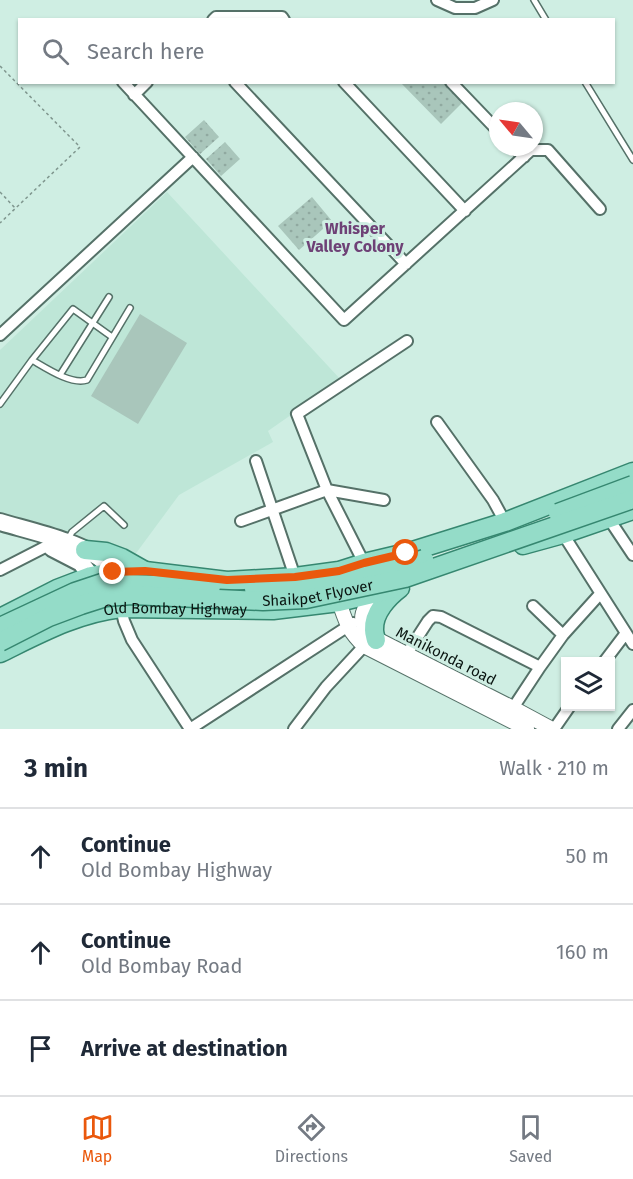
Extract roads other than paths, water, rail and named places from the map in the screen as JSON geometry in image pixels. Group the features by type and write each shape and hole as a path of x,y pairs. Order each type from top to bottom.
{"main road":[{"path":"0,618 57,589 92,576 113,572 145,571 227,580 295,577 339,571 505,522 633,472"},
{"name":"Shaikpet Flyover","path":"0,627 75,592 102,583 264,590 310,584 409,564 633,485"},
{"name":"Shaikpet Flyover","path":"0,642 49,617 106,597 132,595 263,602 306,599 405,578 633,500"},
{"name":"Old Bombay Highway","path":"0,652 64,622 101,610 121,608 273,610 339,602 404,585 633,510"},
{"path":"0,522 67,542 105,562 113,572 121,608"},
{"path":"0,530 65,554 81,563 92,576"},
{"path":"85,550 106,552 145,571"},
{"path":"370,643 384,602 404,585"}],"street":[{"path":"437,0 455,8 475,8 493,0"},
{"path":"215,18 283,18"},
{"path":"125,84 344,320 531,150 548,150 600,209"},
{"path":"134,94 145,84"},
{"path":"237,84 406,264"},
{"path":"346,84 465,211"},
{"path":"453,84 489,122"},
{"path":"0,335 193,157"},
{"path":"364,563 327,490 297,414 407,341"},
{"path":"437,422 493,500 505,522"},
{"path":"256,461 295,577"},
{"path":"241,520 327,490 384,500"},
{"path":"609,519 633,555"},
{"path":"563,534 633,645"},
{"path":"0,570 47,546"},
{"path":"121,608 132,640 190,729 347,626 362,623 365,607 376,593"},
{"path":"513,708 563,635 600,594"},
{"name":"Manikonda road","path":"339,602 353,636 406,655 553,729"},
{"path":"533,606 563,635"},
{"path":"406,655 428,621 433,616 441,616 540,667"},
{"name":"Manikonda road","path":"362,623 369,635 370,643"},
{"path":"608,657 626,633"},
{"path":"294,729 326,687 370,643"},
{"name":"Manikonda road","path":"370,643 527,729"},
{"path":"618,729 633,710"},
{"path":"553,729 566,711"}],"lane":[{"path":"534,0 545,18"},
{"path":"586,84 633,160"},
{"path":"60,375 109,297"},
{"path":"32,360 60,375 80,382 87,380 130,308"},
{"path":"0,404 73,309 112,337"},
{"path":"67,542 72,532 104,506 124,525"}],"district":[{"name":"Whisper Valley Colony","path":"355,237"}]}
